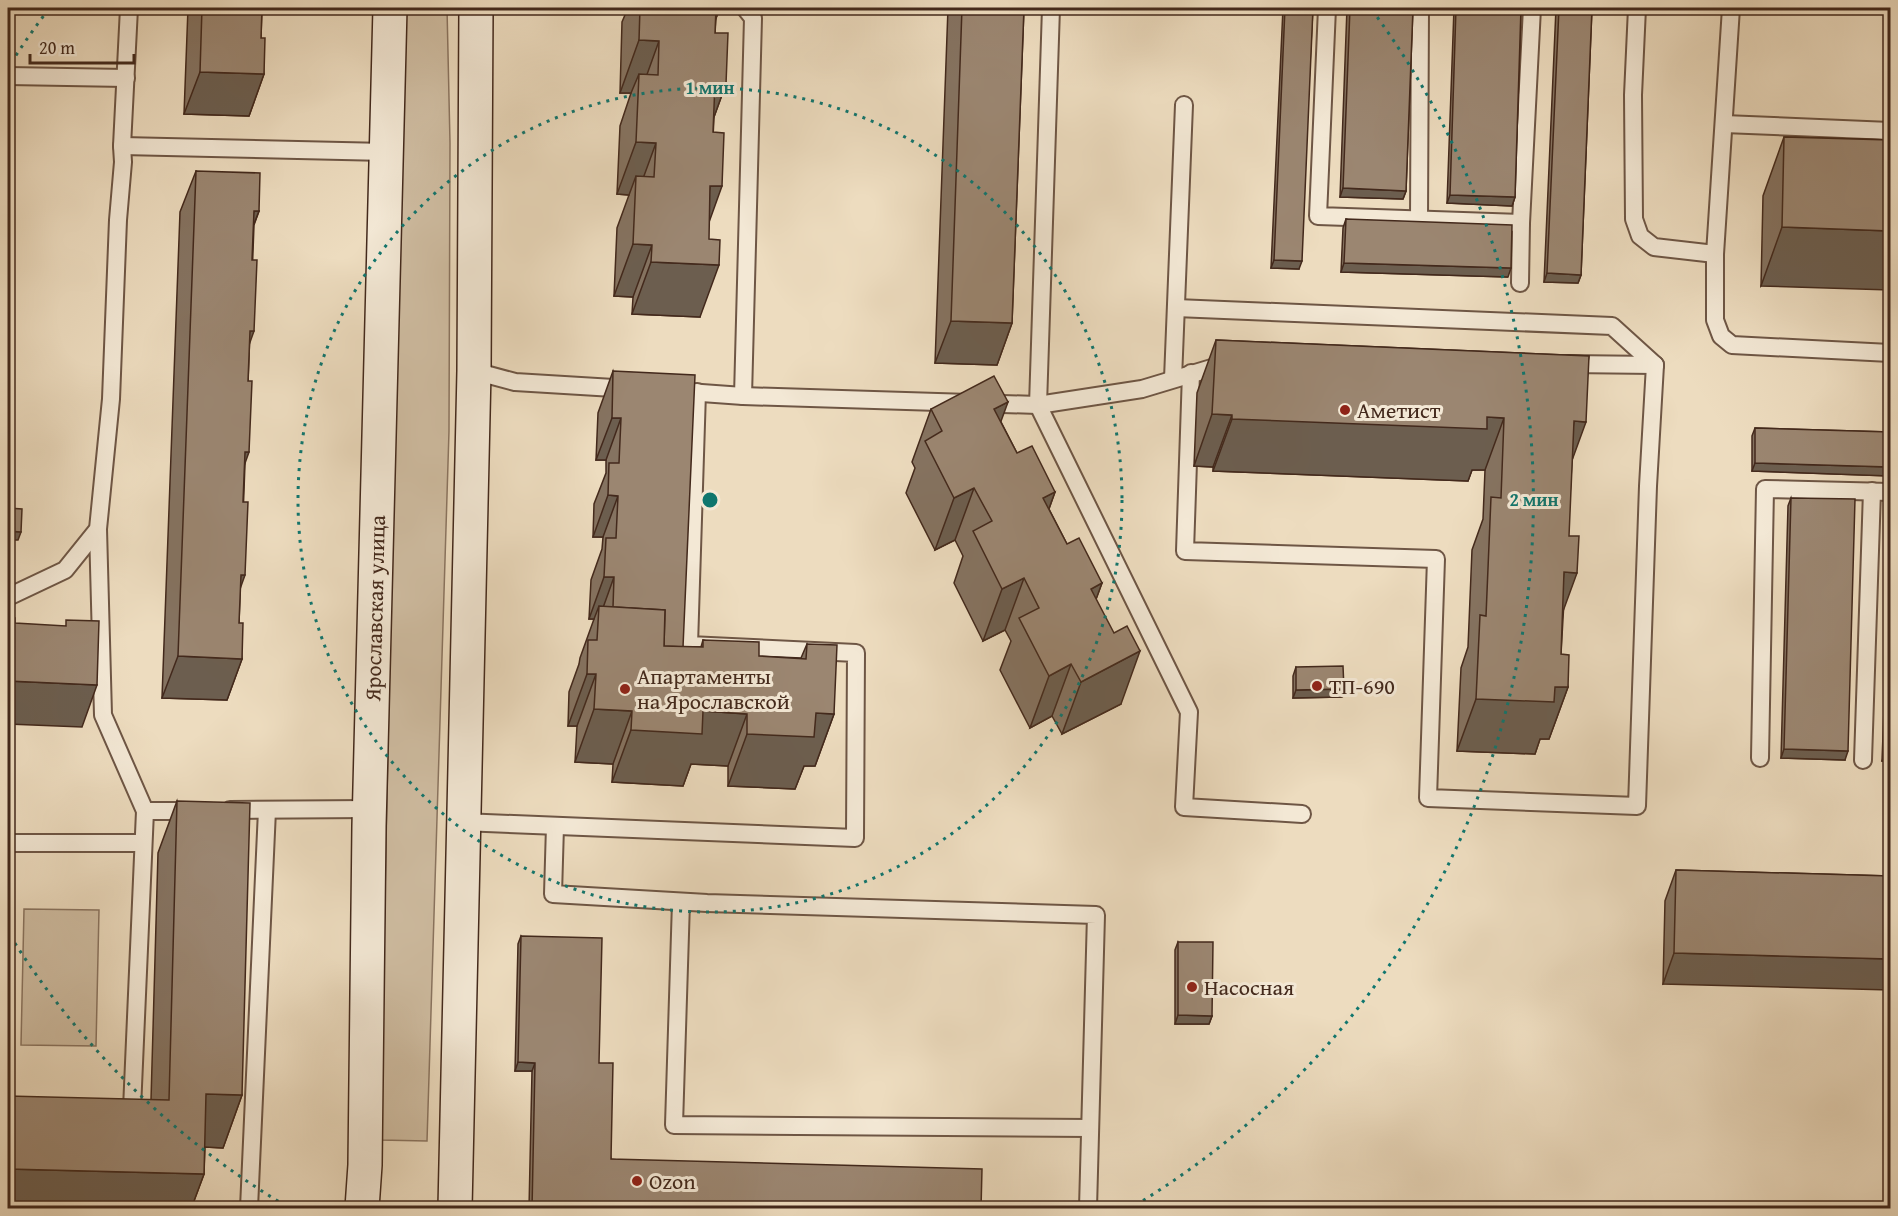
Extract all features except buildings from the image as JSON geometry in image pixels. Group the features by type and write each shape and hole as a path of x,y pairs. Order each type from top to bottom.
{"main road":[{"name":"Ярославская улица","path":"362,1209 365,1164 370,809 390,8"},
{"path":"455,1209 474,371 476,8"}],"lane":[{"path":"98,1109 132,1109 145,811 103,715 98,529 111,399 129,8"},
{"path":"743,396 753,18 745,8"},
{"path":"1051,8 1038,405 1189,712 1185,807 1302,814"},
{"path":"1327,8 1318,216 1521,223"},
{"path":"1419,219 1420,8"},
{"path":"1520,283 1532,8"},
{"path":"1637,8 1632,95 1634,219 1640,236 1654,247 1715,254"},
{"path":"1731,8 1715,254 1715,320 1721,336 1732,345 1890,352"},
{"path":"8,76 126,78"},
{"path":"1173,379 1184,105"},
{"path":"1724,124 1890,131"},
{"path":"122,146 386,152"},
{"path":"1176,308 1612,326 1655,365"},
{"path":"474,371 515,382 743,396 1038,405 1142,388 1236,361"},
{"path":"1547,364 1655,365"},
{"path":"1191,373 1185,551 1436,559 1428,798 1637,806 1648,486 1655,365"},
{"path":"462,822 855,838 856,653 689,645 697,392"},
{"path":"1760,758 1765,489 1890,492"},
{"path":"1863,760 1872,491"},
{"path":"8,597 65,570 98,529"},
{"path":"145,811 370,809"},
{"path":"249,1209 267,810"},
{"path":"555,826 553,894 681,902 1096,915 1088,1209"},
{"path":"8,843 143,843"},
{"path":"681,902 674,1125 1090,1128"}],"shaded area":[{"path":"403,8 447,8 450,143 449,431 427,1141 380,1140"},
{"path":"24,909 99,910 96,1046 21,1045"}],"place":[{"name":"Аметист","path":"1345,410"},
{"name":"ТП-690","path":"1317,686"},
{"name":"Апартаменты на Ярославской","path":"625,689"},
{"name":"Насосная","path":"1192,987"},
{"name":"Ozon","path":"637,1181"}]}
